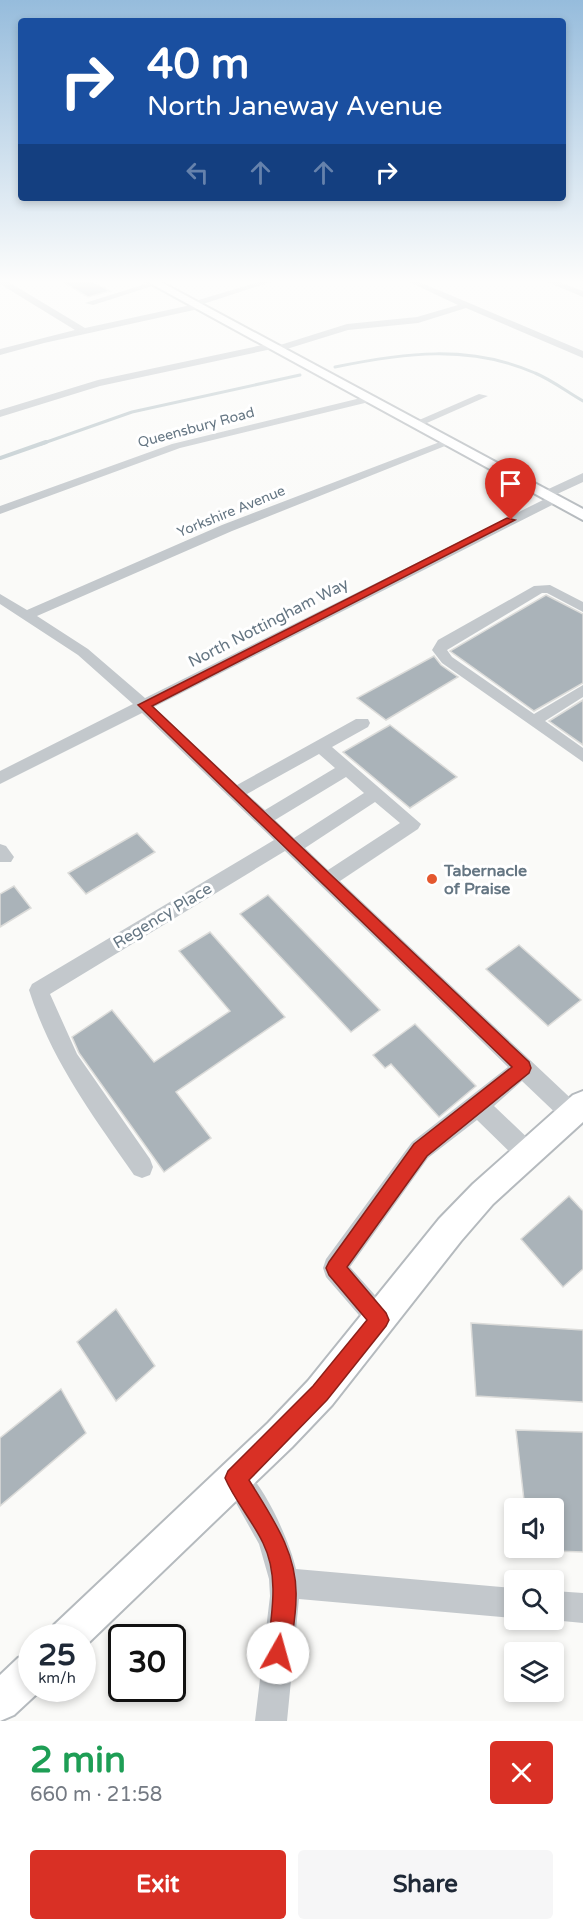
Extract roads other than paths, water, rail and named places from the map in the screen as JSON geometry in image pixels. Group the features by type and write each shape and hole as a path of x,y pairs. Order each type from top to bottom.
{"main road":[{"path":"301,361 583,515"},
{"path":"82,1624 236,1478 320,1393 450,1230 483,1194 577,1109"},
{"path":"0,1701 18,1684"}],"street":[{"path":"0,414 98,383 205,361"},
{"path":"416,424 483,396"},
{"name":"Queensbury Road","path":"0,510 167,448 369,399"},
{"name":"Yorkshire Avenue","path":"27,615 216,532 449,442"},
{"name":"North Nottingham Way","path":"0,778 550,497 583,477"},
{"path":"583,608 556,591 544,588 439,646 441,654 447,660 583,756"},
{"path":"0,598 83,652 144,705 523,1068 577,1109"},
{"path":"534,721 583,690"},
{"path":"236,793 362,723"},
{"path":"321,746 412,824 327,880"},
{"path":"264,819 347,769"},
{"name":"Regency Place","path":"142,1167 67,1061 46,1018 39,990 376,793"},
{"path":"380,1320 336,1268 420,1150 523,1068"},
{"path":"478,1106 528,1154"},
{"path":"236,1478 272,1537 285,1583 271,1721"},
{"path":"285,1583 504,1602"},
{"path":"564,1607 583,1608"}],"waterway":[{"path":"335,367 367,361"},
{"path":"499,361 535,373 583,401"},
{"path":"41,444 132,412 300,375"},
{"path":"0,458 46,442"}],"place":[{"name":"Tabernacle of Praise","path":"432,879"}]}
